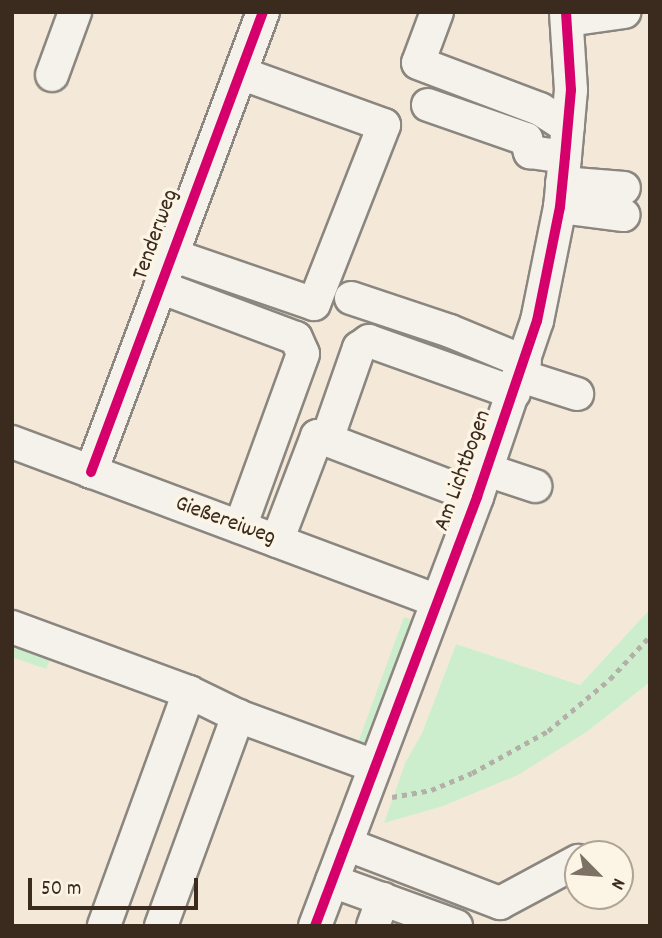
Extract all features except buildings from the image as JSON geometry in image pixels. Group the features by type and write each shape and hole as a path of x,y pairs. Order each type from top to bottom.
{"street":[{"path":"52,75 75,12"},
{"name":"Tenderweg","path":"91,472 263,12"},
{"path":"437,12 418,63 540,109 564,169"},
{"path":"567,16 624,12"},
{"name":"Am Lichtbogen","path":"315,926 482,483 537,321 564,169 571,90 567,16"},
{"path":"172,255 314,304 384,125 240,73"},
{"path":"428,105 526,139 530,152 623,202"},
{"path":"160,287 296,338 303,354 240,527"},
{"path":"351,298 450,331 520,377"},
{"path":"332,425 359,348 369,341 520,377 577,394"},
{"path":"277,541 317,436 482,483 536,486"},
{"name":"Gießereiweg","path":"12,442 438,601"},
{"path":"12,627 189,692 238,716 375,766"},
{"path":"104,926 189,692"},
{"path":"161,926 238,716"},
{"path":"346,844 500,903 564,869"},
{"path":"332,881 378,912 456,926"}],"path":[{"path":"386,798 431,790 472,773 548,731 610,679 650,635"}],"shaded area":[{"path":"12,12 650,12 650,609 580,685 456,644 422,733 406,761 588,731 650,682 650,926 12,926"}],"green space":[{"path":"650,609 650,682 588,731 518,775 443,806 384,823 406,761 422,733 456,644 580,685"},
{"path":"404,617 412,620 409,640 369,748 356,748"},
{"path":"12,639 52,655 46,669 12,657"}],"cycle path":[{"path":"91,472 263,12"},
{"path":"315,926 477,497 537,321 560,207 565,157 571,90 566,12"}]}
